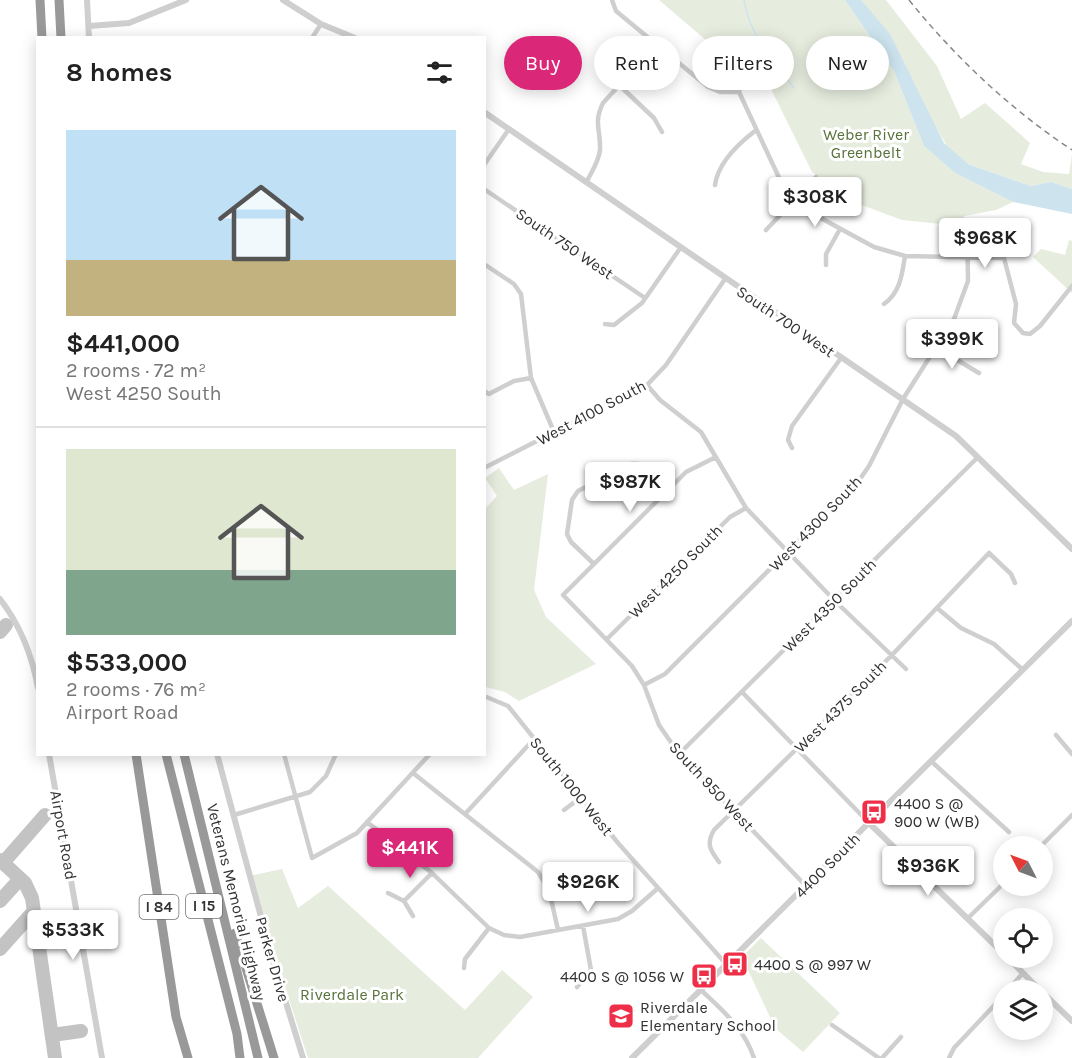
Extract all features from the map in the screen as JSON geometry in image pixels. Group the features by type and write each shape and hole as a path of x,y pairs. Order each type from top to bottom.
{"highway":[{"path":"39,0 42,36"},
{"path":"59,0 61,36"},
{"name":"I 84","path":"136,756 176,1017 188,1058"},
{"name":"Veterans Memorial Highway","path":"167,756 237,1034 240,1058"},
{"name":"Veterans Memorial Highway","path":"185,756 258,1058"},
{"path":"204,833 274,1058"}],"street":[{"path":"87,0 89,36"},
{"path":"89,26 129,23 186,0"},
{"path":"283,0 321,24 350,36"},
{"path":"612,0 616,11 647,36"},
{"path":"313,36 321,24"},
{"path":"680,63 708,87 720,92 739,92 772,166 794,199 840,230 874,247 905,256 1004,258 1014,296 1014,323 1023,333 1030,334 1040,326 1072,286"},
{"path":"587,181 596,166 600,149 597,115 603,103 615,90"},
{"path":"624,90 654,118 662,132"},
{"name":"South 700 West","path":"486,113 956,436 1072,549"},
{"path":"486,162 509,129"},
{"path":"715,185 716,174 740,143 755,131"},
{"path":"766,230 816,177"},
{"name":"South 750 West","path":"486,190 645,297"},
{"name":"West 4300 South","path":"644,685 664,674 860,479 903,399 954,319 968,281 967,225"},
{"path":"826,266 826,254 840,230"},
{"path":"605,324 614,325 645,297 681,248"},
{"path":"884,304 893,298 902,278 905,256"},
{"path":"486,265 514,284 521,294 531,378 554,432"},
{"name":"West 4100 South","path":"486,467 647,385 666,365 725,279"},
{"path":"937,348 979,373"},
{"path":"792,448 788,440 792,426 841,358"},
{"path":"486,392 489,394 514,381 531,378"},
{"path":"647,385 660,400 701,432 746,508 834,600 906,669"},
{"path":"671,488 648,466 641,463 631,464 578,491 572,500 567,534 571,542 594,564 671,488 686,472 716,457"},
{"name":"West 4350 South","path":"679,754 978,457"},
{"name":"West 4250 South","path":"607,639 730,517 746,508"},
{"name":"West 4375 South","path":"719,862 710,850 709,839 989,554 1011,574 1015,583"},
{"name":"South 950 West","path":"594,564 563,595 632,666 644,685 659,725 679,754 806,886"},
{"path":"0,599 18,625 27,646 36,680"},
{"path":"937,608 961,628 994,644 1023,670"},
{"name":"4400 South","path":"632,1058 1072,621"},
{"path":"742,692 869,823 993,944"},
{"name":"South 1000 West","path":"486,697 508,706 580,798 657,889 727,965"},
{"path":"1056,735 1072,754"},
{"path":"465,814 534,739"},
{"name":"Airport Road","path":"49,756 102,1058"},
{"name":"Parker Drive","path":"218,756 303,1058"},
{"path":"285,756 312,858 357,833 428,756"},
{"path":"234,815 296,798 320,785 335,756"},
{"path":"931,761 1009,832"},
{"path":"413,772 538,872 549,890 558,930"},
{"path":"564,810 580,798"},
{"path":"1051,836 1072,815"},
{"path":"367,822 432,873 489,928 504,935 520,937 618,919 632,911 657,889"},
{"path":"404,901 432,873"},
{"path":"388,893 404,901 413,916"},
{"path":"968,919 993,894"},
{"path":"577,987 591,970 583,926"},
{"path":"464,968 465,959 489,928"},
{"path":"1018,968 1030,980"},
{"path":"1017,980 1023,973"},
{"path":"701,990 733,1020 747,1039 754,1058"},
{"path":"1053,1003 1072,1021"},
{"path":"949,1058 954,1048 993,1007"},
{"path":"832,1025 881,1058 901,1037"}],"green space":[{"name":"Weber River Greenbelt","path":"659,0 845,0 870,36 806,36 806,90 889,90 889,64 924,146 955,173 1013,202 996,210 964,216 961,226 902,220 859,204 812,172 771,90 794,90 794,36 701,36"},
{"name":"Weber River Greenbelt","path":"861,0 886,0 937,66 961,119 985,103 1030,143 1021,164 1043,172 1069,174 1072,155 1072,189 1051,182 1031,186 968,164 950,151 889,48 889,36 882,36"},
{"path":"1069,240 1072,241 1072,293 1033,257 1041,249 1065,255"},
{"path":"499,468 514,490 548,474 534,590 546,617 596,664 519,701 505,692 486,687 486,508 497,496 486,477"},
{"name":"Riverdale Park","path":"282,869 298,908 328,886 465,1010 502,970 533,997 478,1058 308,1058 249,876"},
{"path":"761,938 840,1013 803,1052 775,1028 742,957"}],"water":[{"path":"845,0 861,0 890,34 944,143 968,164 1031,186 1051,182 1072,189 1072,214 1013,202 955,173 924,146 889,64 889,36 870,36"}],"waterway":[{"path":"744,0 756,36"}],"taxiway":[{"path":"0,632 6,625"},
{"path":"3,863 45,815"},
{"path":"0,860 25,883 32,898 55,1058"},
{"path":"0,901 20,879"},
{"path":"0,949 34,911"},
{"path":"52,1035 81,1031"}],"railway":[{"path":"909,0 985,81 1027,117 1072,150"}],"place":[{"name":"4400 S @ 900 W (WB)","path":"874,812"},
{"name":"4400 S @ 997 W","path":"735,964"},
{"name":"4400 S @ 1056 W","path":"704,976"},
{"name":"Riverdale Elementary School","path":"621,1016"}]}
